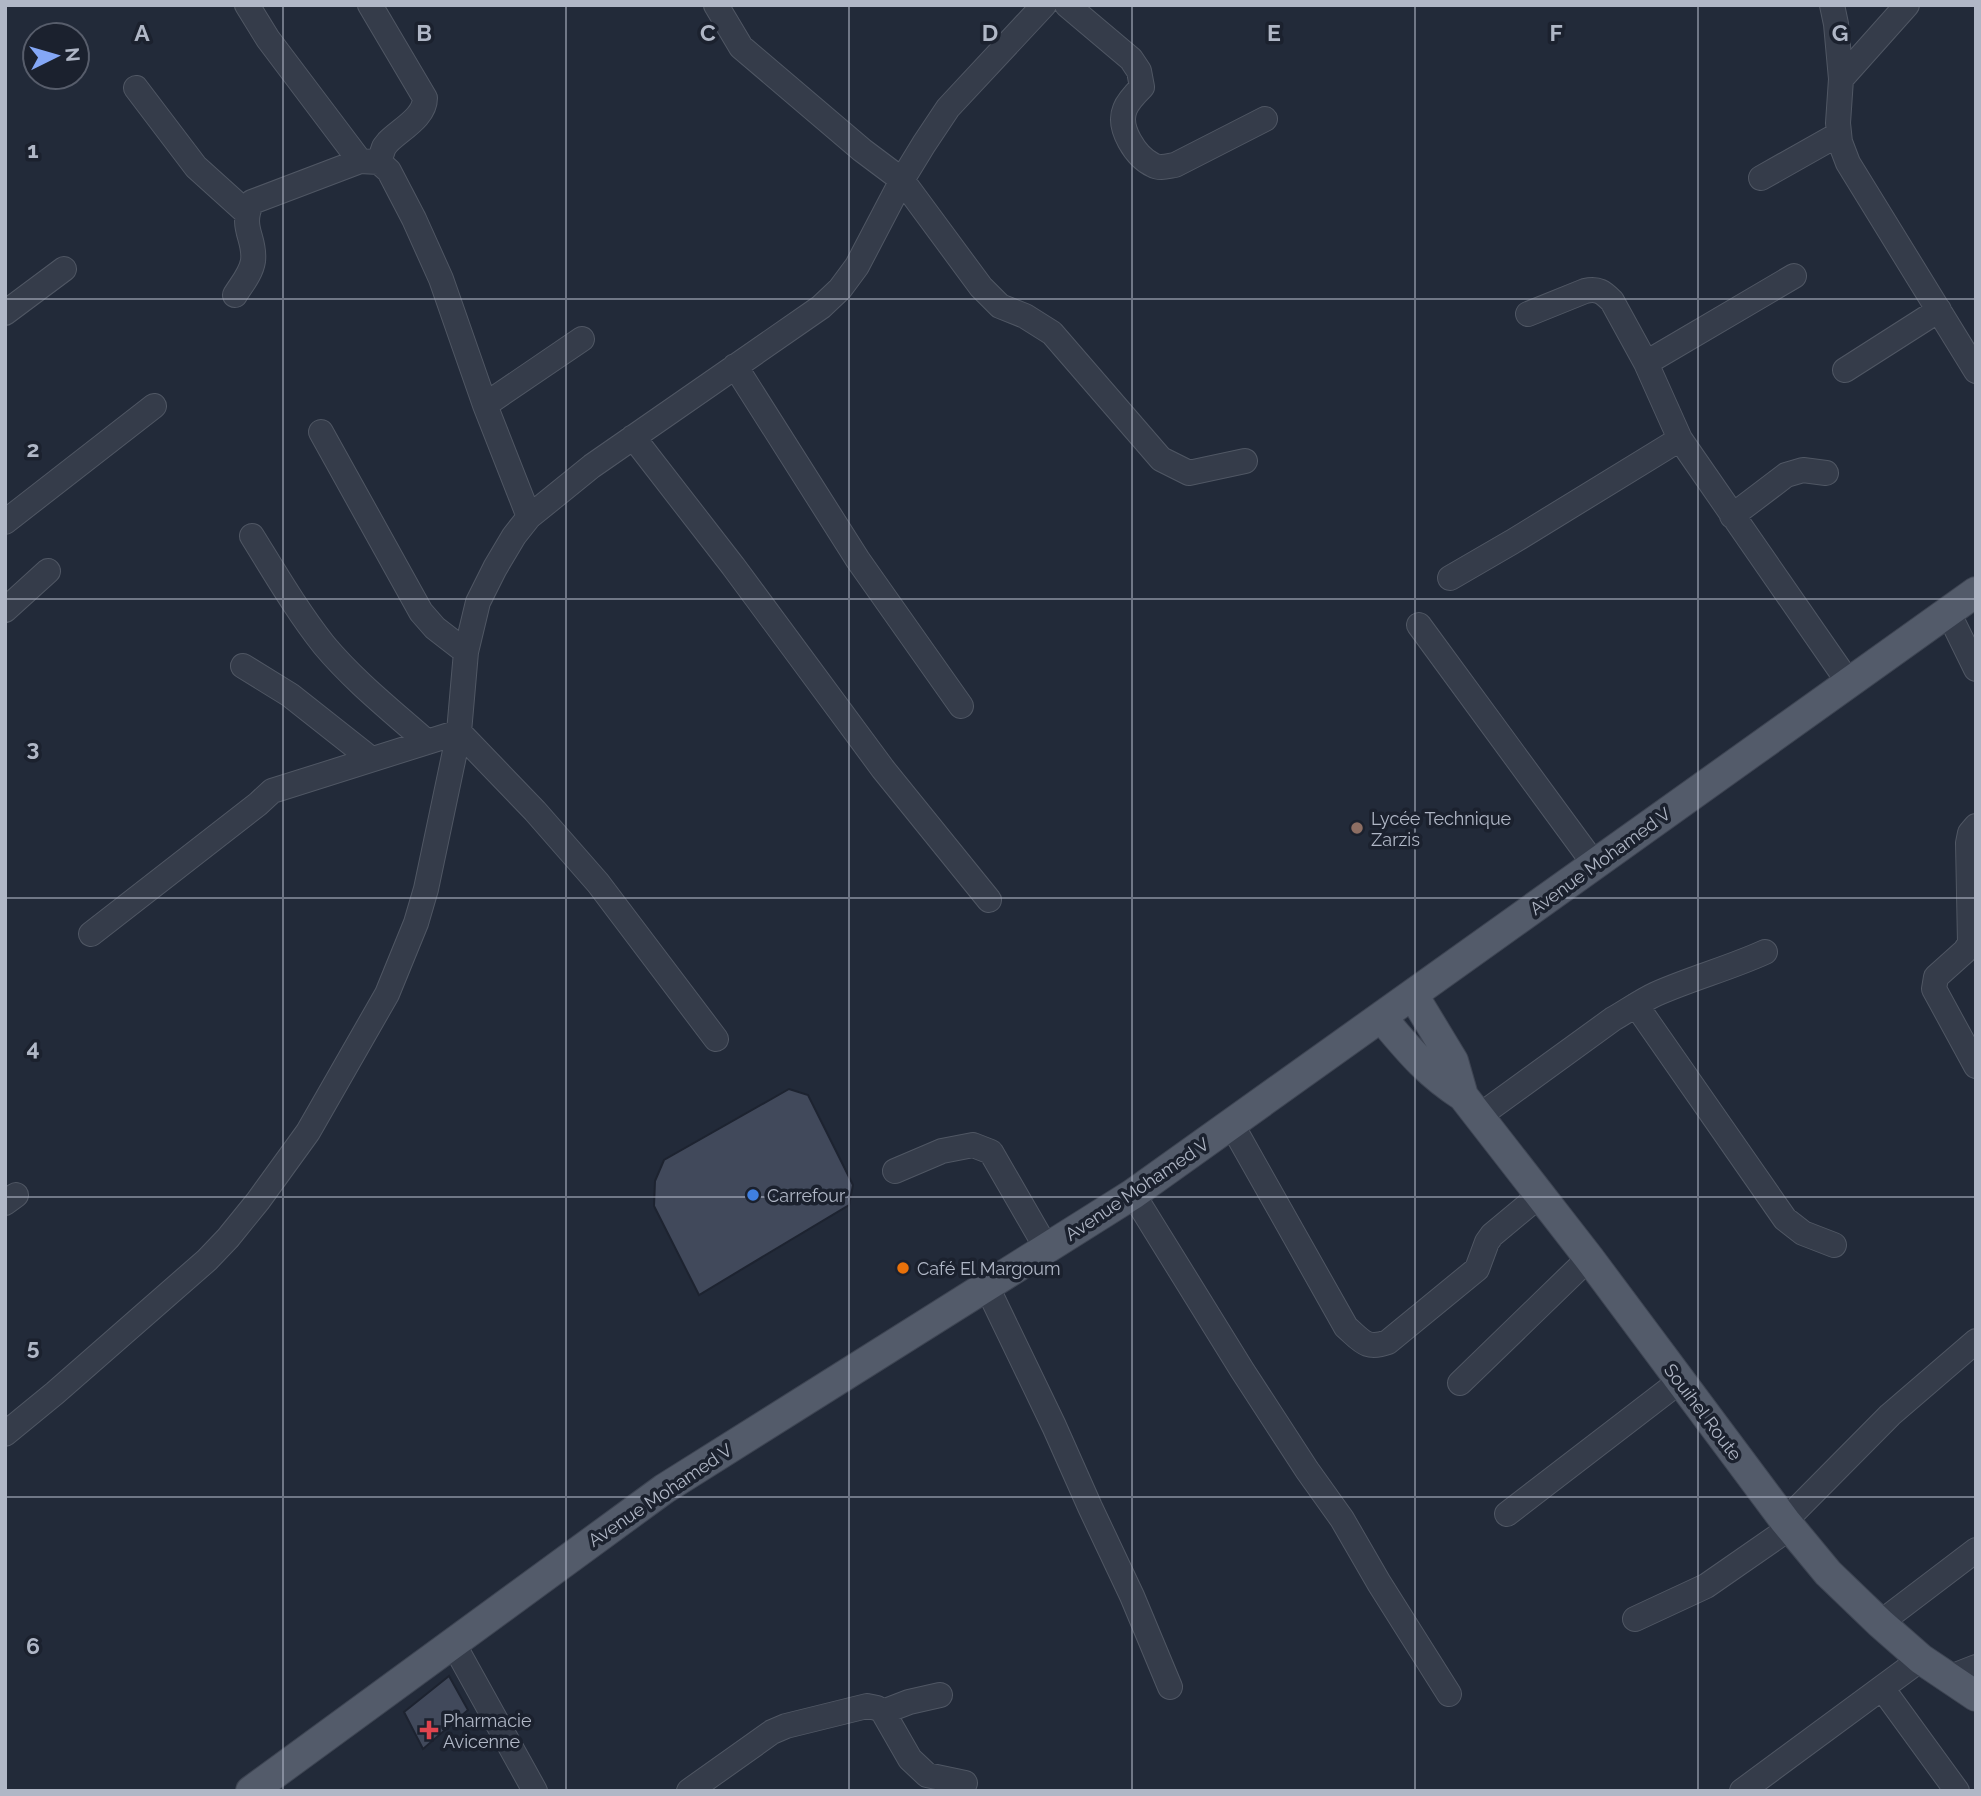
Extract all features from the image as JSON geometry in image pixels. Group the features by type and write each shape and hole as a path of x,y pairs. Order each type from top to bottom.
{"main road":[{"name":"Avenue Mohamed V","path":"251,1791 664,1489 1133,1194 1976,592"},
{"path":"1413,995 1453,1061 1471,1106"},
{"path":"1381,1017 1418,1062 1471,1106"},
{"name":"Souihel Route","path":"1471,1106 1589,1258 1788,1524 1829,1573 1921,1659 1976,1696"}],"street":[{"path":"247,5 268,39 369,162 389,171 441,279 485,405 529,517"},
{"path":"234,295 246,279 253,263 253,249 247,229 247,213 252,202 369,162 425,107 425,98 370,5"},
{"path":"716,5 741,47 862,150 902,180 981,287 1000,306 1025,316 1052,333 1161,459 1189,473 1245,461"},
{"path":"5,1434 207,1260 228,1238 308,1132 387,994 416,923 426,890 459,732 466,652 478,602 514,536 529,517 592,466 821,307 840,289 857,266 923,144 948,108 1044,5"},
{"path":"1067,5 1131,59 1139,71 1142,87 1125,108 1125,132 1131,145 1153,165 1175,165 1265,119"},
{"path":"1832,5 1841,79 1839,134 1848,163 1976,370"},
{"path":"1841,79 1907,5"},
{"path":"136,89 196,167 247,213"},
{"path":"1761,178 1839,134"},
{"path":"5,313 64,269"},
{"path":"1646,363 1794,276"},
{"path":"1528,314 1585,290 1595,289 1612,301 1646,363 1680,439 1849,683"},
{"path":"1845,370 1938,310"},
{"path":"485,405 582,339"},
{"path":"735,366 858,560 961,706"},
{"path":"5,522 155,406"},
{"path":"321,432 421,612 435,628 466,652"},
{"path":"633,437 733,566 883,769 989,900"},
{"path":"1450,578 1680,439"},
{"path":"1732,516 1786,475 1802,470 1826,473"},
{"path":"252,537 324,645 355,678 427,742"},
{"path":"5,610 48,571"},
{"path":"1948,612 1976,669"},
{"path":"1419,625 1595,864"},
{"path":"243,666 290,695 371,759"},
{"path":"91,934 272,791 459,732"},
{"path":"459,732 536,811 598,883 716,1039"},
{"path":"1976,826 1970,833 1968,843 1973,909 1970,943 1965,951 1936,977 1934,989 1976,1066"},
{"path":"1471,1106 1655,995 1765,952"},
{"path":"1636,1005 1785,1219 1803,1233 1834,1245"},
{"path":"1232,1125 1346,1327 1366,1345 1377,1346 1388,1342 1465,1280 1477,1269 1487,1242 1496,1230 1540,1195"},
{"path":"895,1171 942,1151 973,1146 991,1152 1046,1249"},
{"path":"1133,1194 1242,1370 1342,1519 1449,1694"},
{"path":"1460,1383 1589,1258"},
{"path":"987,1287 1132,1596 1170,1687"},
{"path":"1635,1619 1706,1586 1788,1524 1890,1415 1976,1341"},
{"path":"1507,1514 1680,1381"},
{"path":"1880,1623 1976,1550"},
{"path":"453,1643 535,1791"},
{"path":"1742,1791 1921,1659"},
{"path":"1948,1678 1976,1667"},
{"path":"1882,1688 1957,1791"},
{"path":"883,1712 909,1702 940,1695"},
{"path":"689,1791 757,1742 786,1726 867,1706 883,1712 910,1759 927,1775 965,1783"}],"building":[{"name":"Carrefour","path":"789,1089 808,1095 853,1185 849,1205 699,1295 654,1206 655,1181 664,1160"},
{"name":"Pharmacie Avicenne","path":"449,1676 468,1710 423,1749 404,1712"}],"place":[{"name":"Lycée Technique Zarzis","path":"1357,828"},
{"name":"Carrefour","path":"753,1195"},
{"name":"Café El Margoum","path":"903,1268"},
{"name":"Pharmacie Avicenne","path":"429,1730"}]}
